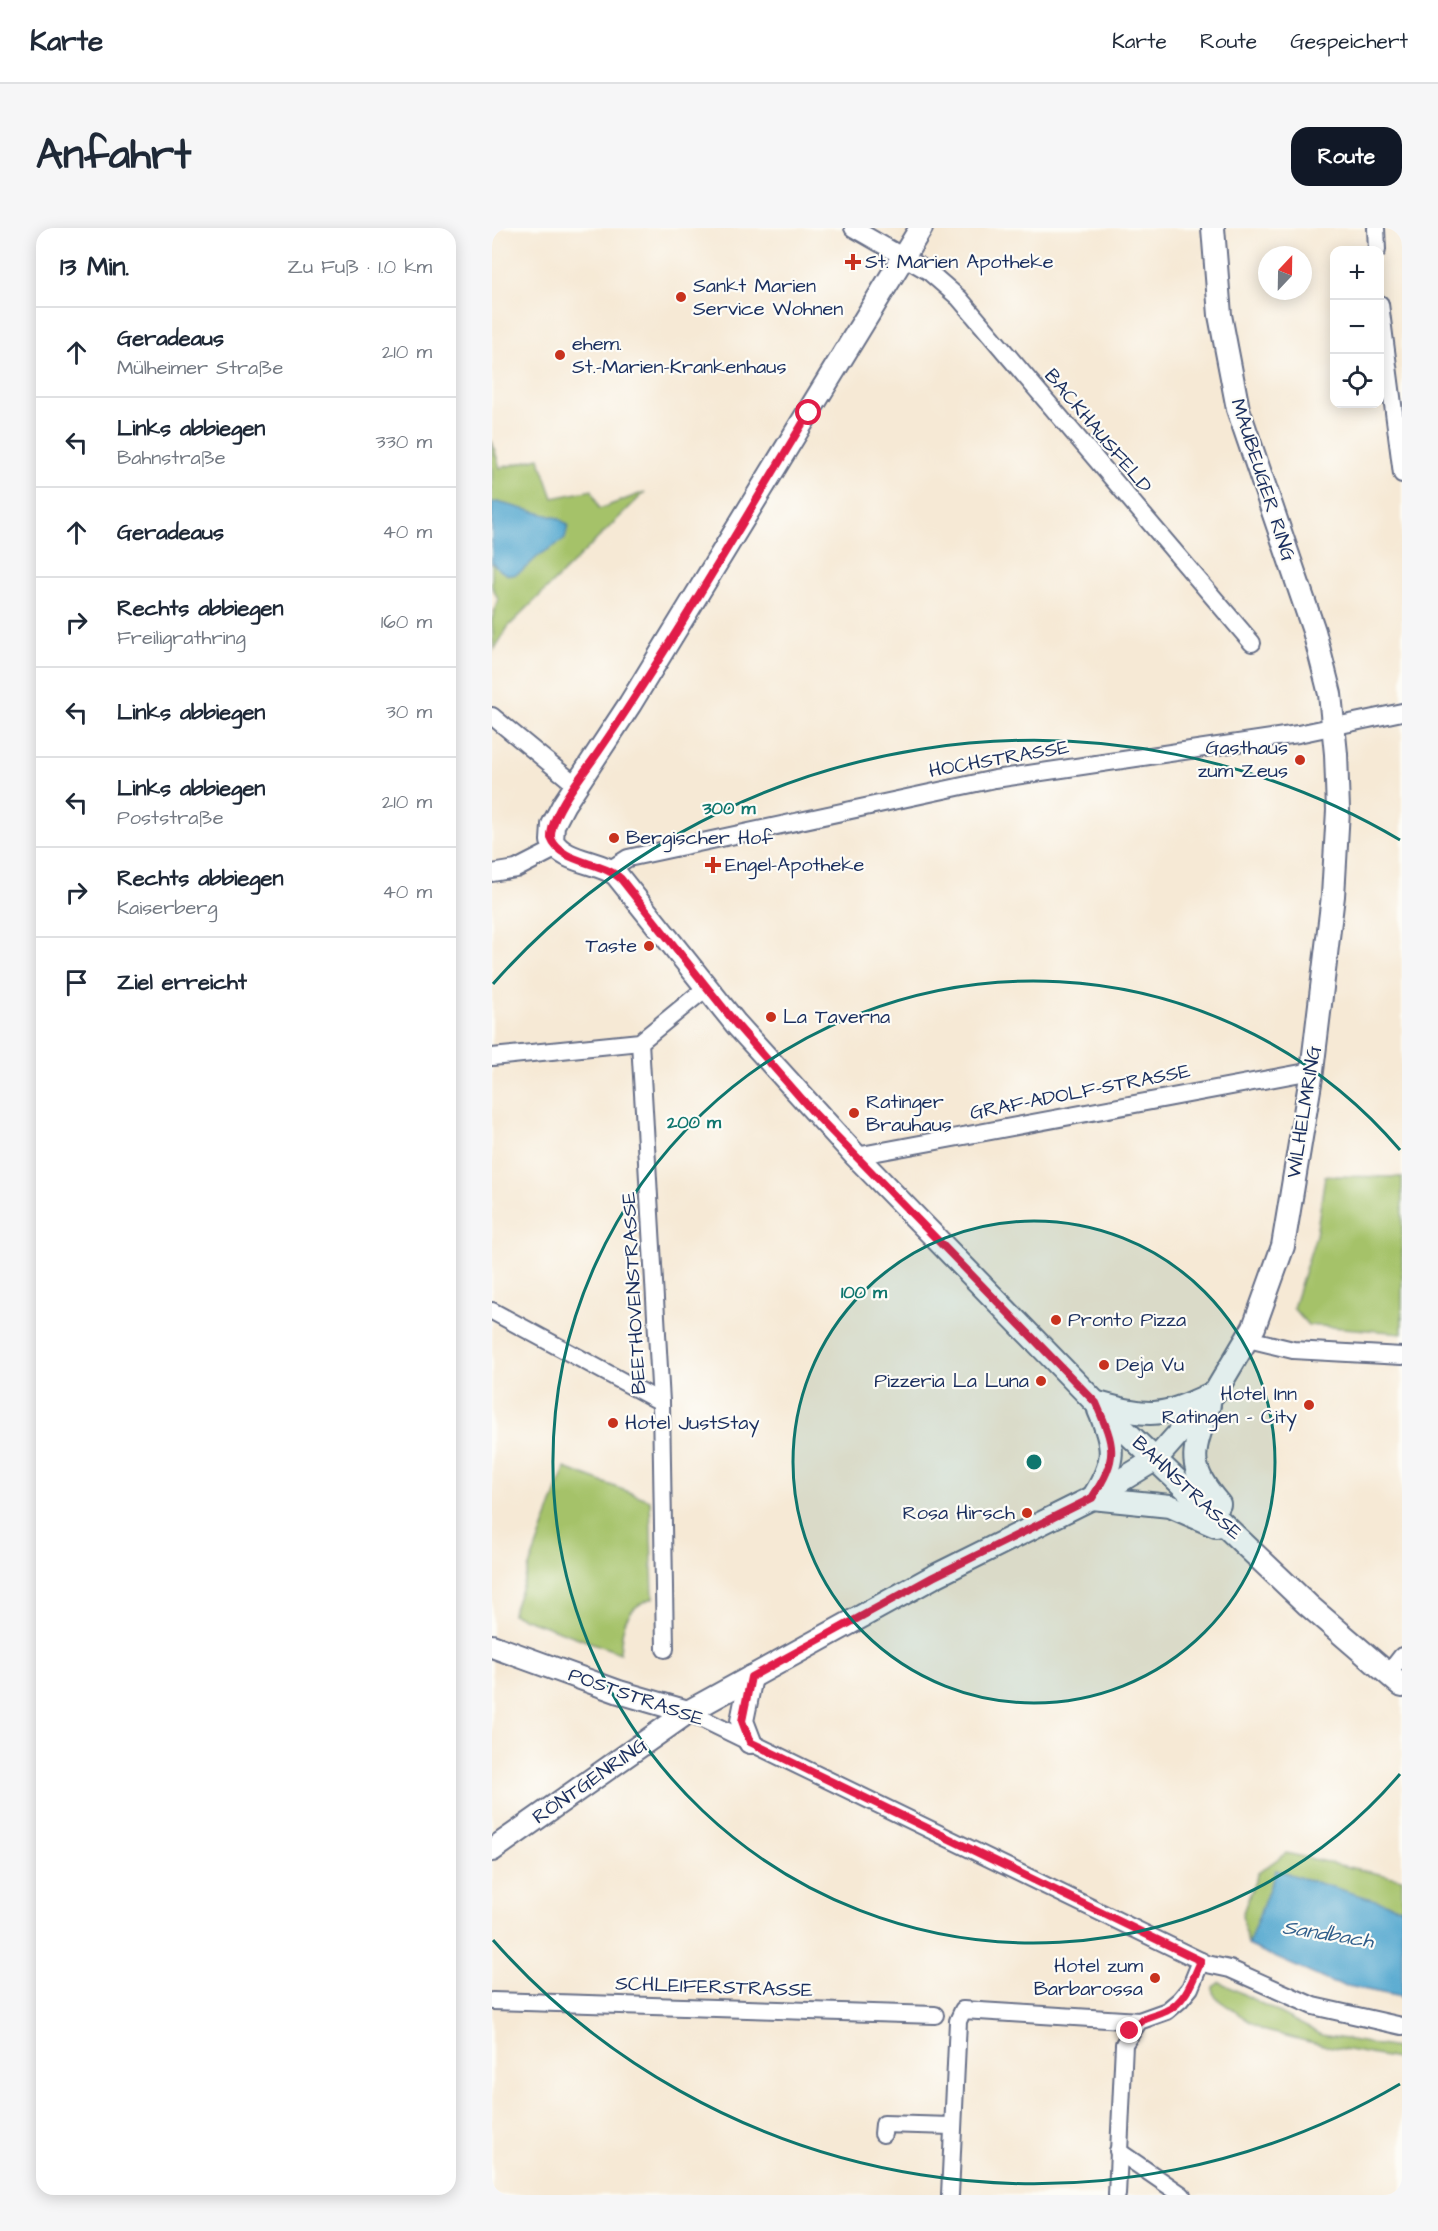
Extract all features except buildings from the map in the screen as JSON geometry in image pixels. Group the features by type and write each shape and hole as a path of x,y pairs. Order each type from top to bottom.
{"main road":[{"path":"557,848 551,832 570,794 618,722 744,520 921,228"},
{"name":"MAUBEUGER RING","path":"1213,228 1220,315 1238,409 1314,631 1330,694 1334,727"},
{"name":"WILHELMRING","path":"1092,1498 1156,1459 1214,1393 1248,1339 1283,1246 1312,1071 1333,896 1338,810 1334,727"},
{"name":"BAHNSTRASSE","path":"557,848 609,870 645,908 706,988 768,1061 856,1156 1096,1403 1314,1611 1395,1680"},
{"path":"1096,1403 1134,1413 1157,1414 1176,1410 1214,1393"},
{"path":"1214,1393 1201,1430 1195,1468 1199,1479 1227,1514 1239,1537"},
{"path":"1096,1403 1112,1446 1108,1473 1092,1498 1170,1506 1239,1537"},
{"name":"RÖNTGENRING","path":"492,1850 688,1712 933,1577 1092,1498"},
{"name":"POSTSTRASSE","path":"492,1646 619,1692 688,1712"},
{"path":"750,1742 742,1721 751,1677"}],"street":[{"name":"BACKHAUSFELD","path":"853,228 928,271 958,298 1252,643"},
{"path":"1376,228 1377,246"},
{"path":"1384,335 1402,474"},
{"name":"HOCHSTRASSE","path":"609,870 628,858 995,779 1334,727 1402,712"},
{"path":"492,716 570,794"},
{"path":"492,873 516,869 557,848"},
{"path":"492,1057 640,1042 706,988"},
{"name":"BEETHOVENSTRASSE","path":"640,1042 661,1402 665,1649"},
{"name":"GRAF-ADOLF-STRASSE","path":"856,1156 1312,1071"},
{"path":"492,1311 661,1402"},
{"path":"1248,1339 1293,1350 1402,1356"},
{"path":"1395,1680 1402,1656"},
{"name":"POSTSTRASSE","path":"688,1712 1204,1962 1230,1969 1313,2006 1402,2025"},
{"path":"950,2195 952,2126 960,2016 963,2010 1139,2020 1167,2011 1180,2000 1190,1988 1204,1962"},
{"name":"SCHLEIFERSTRASSE","path":"492,2001 935,2015"},
{"path":"1117,2195 1124,2044 1139,2020"},
{"path":"883,2134 884,2124 952,2126"},
{"path":"1118,2151 1182,2195"}],"green space":[{"path":"492,441 500,468 539,458 553,498 592,490 599,509 645,492 508,627 494,650 492,620 498,599 492,586"},
{"path":"1325,1176 1402,1177 1402,1333 1308,1325 1293,1308 1316,1235"},
{"path":"565,1468 650,1500 653,1598 636,1607 626,1619 620,1653 512,1614"},
{"path":"1286,1853 1402,1879 1402,1997 1333,1983 1248,1945 1242,1915 1258,1873"},
{"path":"1220,1982 1322,2035 1402,2049 1402,2060 1322,2045 1262,2030 1220,2001 1213,1993 1213,1987"}],"water":[{"path":"497,502 558,518 568,525 565,539 541,554 518,573 509,575 503,573 492,562 492,503"},
{"name":"Sandbach","path":"1276,1870 1402,1908 1402,1997 1333,1983 1248,1945"}],"place":[{"name":"St. Marien Apotheke","path":"853,262"},
{"name":"Sankt Marien Service Wohnen","path":"681,297"},
{"name":"ehem. St.-Marien-Krankenhaus","path":"560,355"},
{"name":"Gasthaus zum Zeus","path":"1300,760"},
{"name":"Bergischer Hof","path":"614,838"},
{"name":"Engel-Apotheke","path":"713,865"},
{"name":"Taste","path":"649,946"},
{"name":"La Taverna","path":"771,1017"},
{"name":"Ratinger Brauhaus","path":"854,1113"},
{"name":"Pronto Pizza","path":"1056,1320"},
{"name":"Deja Vu","path":"1104,1365"},
{"name":"Pizzeria La Luna","path":"1041,1381"},
{"name":"Hotel Inn Ratingen - City","path":"1309,1405"},
{"name":"Hotel JustStay","path":"613,1423"},
{"name":"Rosa Hirsch","path":"1027,1513"},
{"name":"Hotel zum Barbarossa","path":"1155,1978"}],"route":[{"path":"809,413 613,732 557,815 551,838 561,852 605,867 621,879 706,988 814,1113 1096,1403 1112,1446 1108,1473 1092,1498 933,1577 751,1677 742,1721 750,1742 1201,1961 1190,1988 1180,2000 1167,2011 1139,2020 1130,2031"}]}
